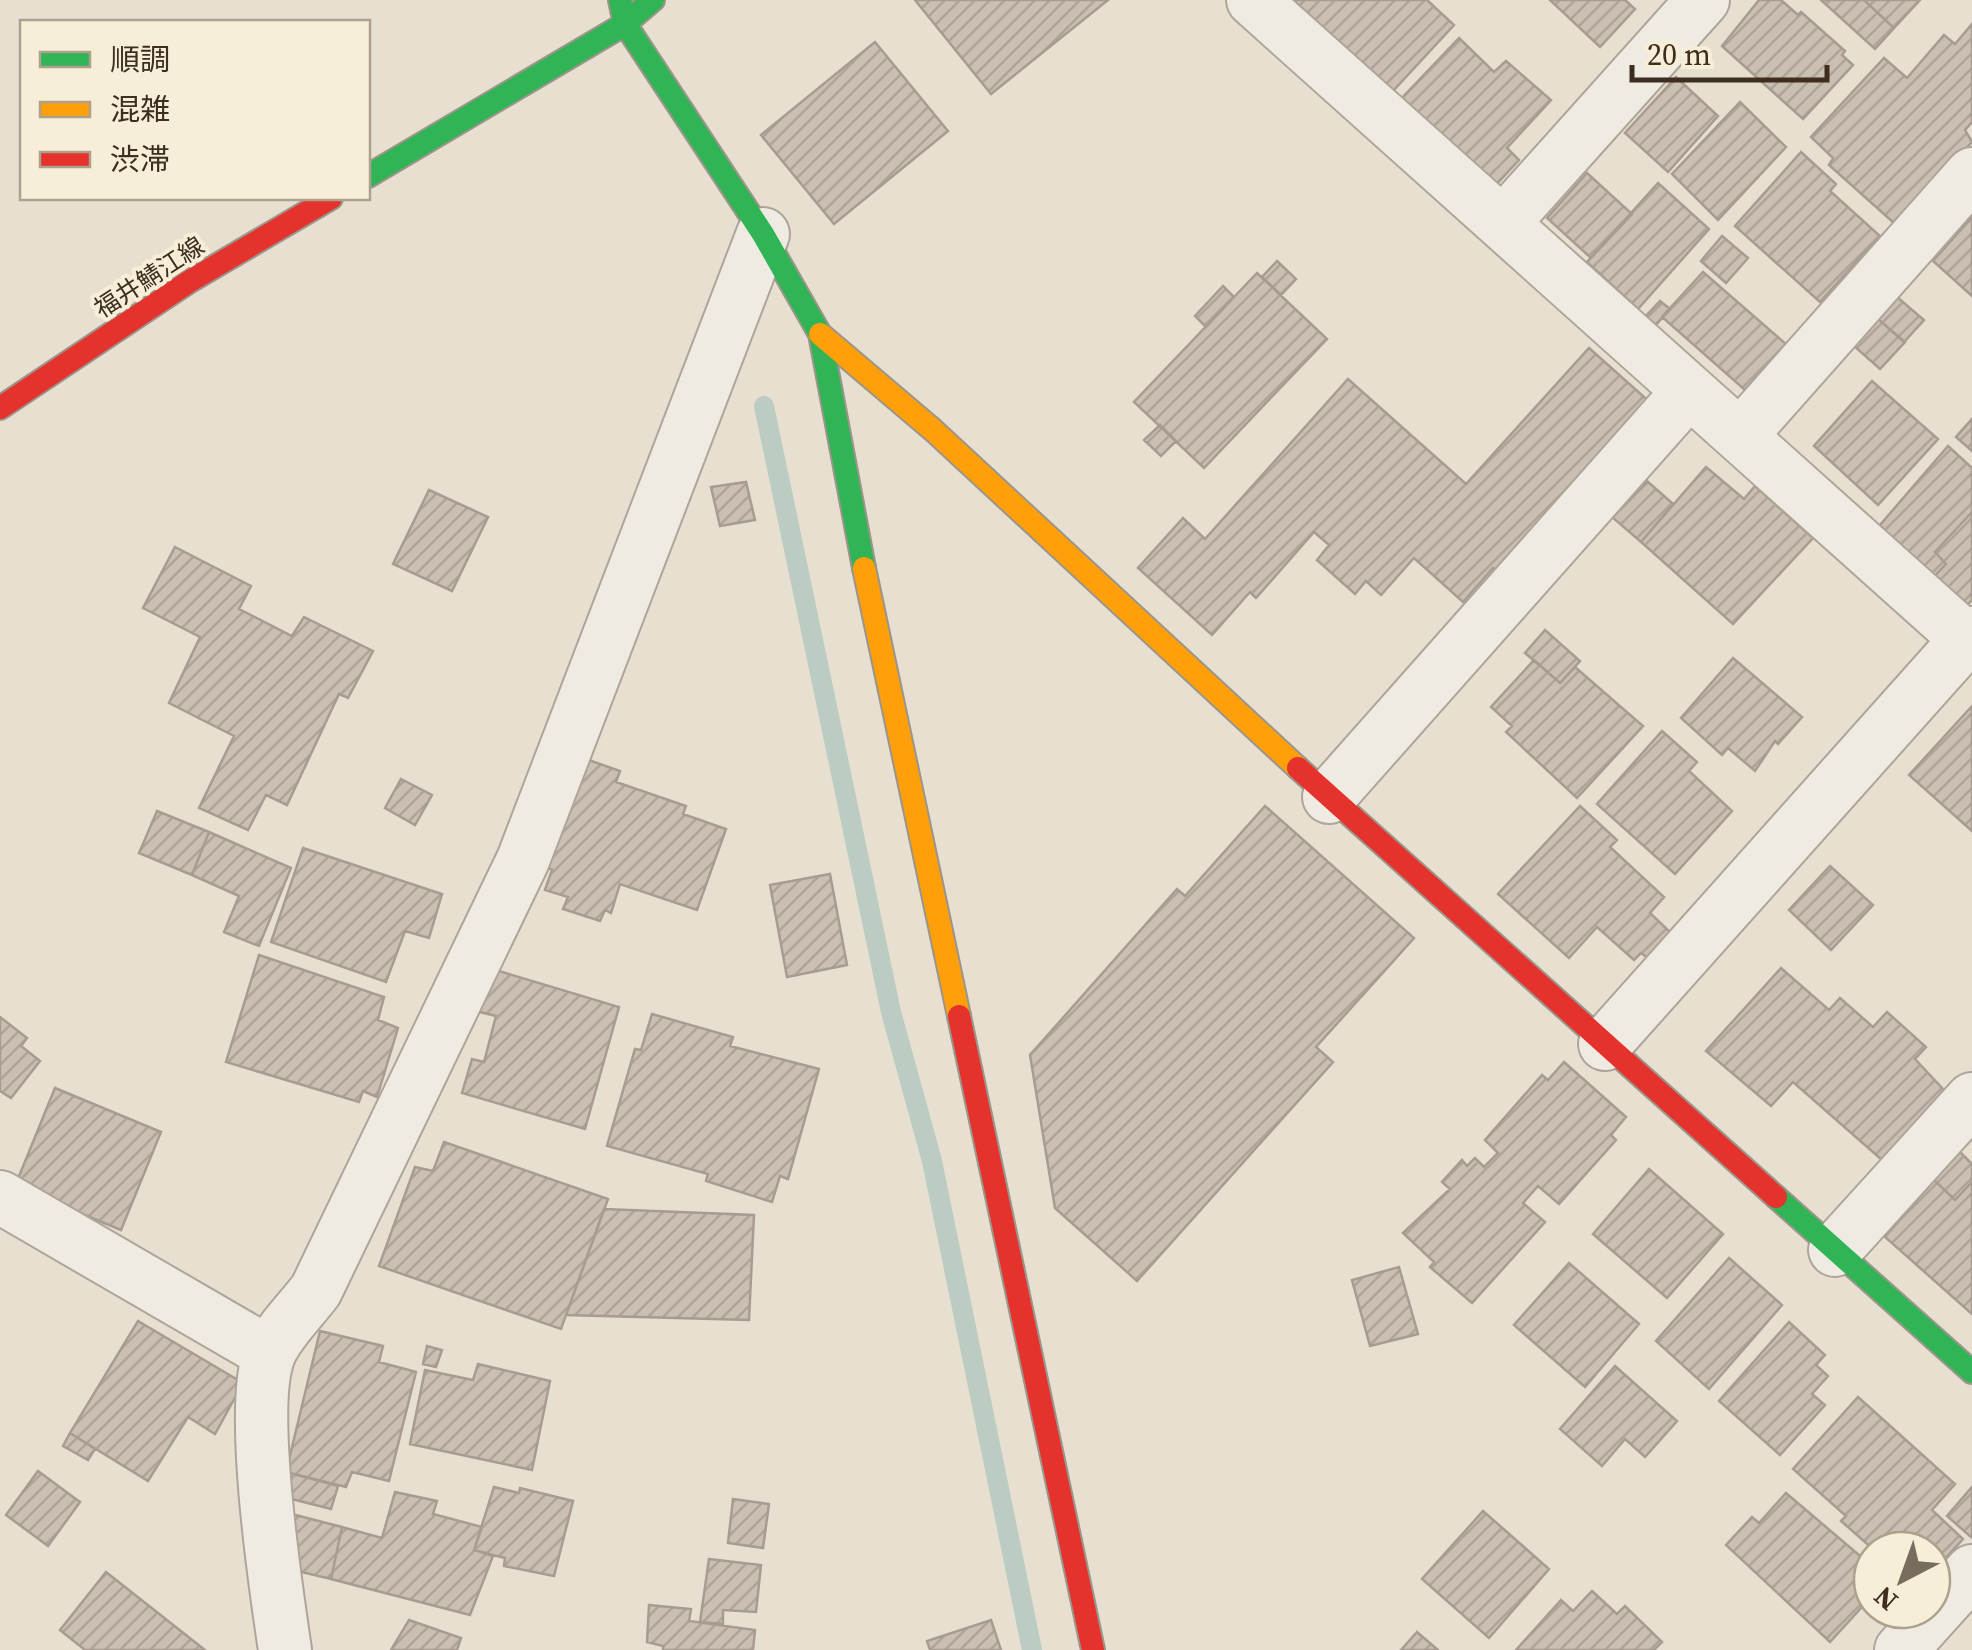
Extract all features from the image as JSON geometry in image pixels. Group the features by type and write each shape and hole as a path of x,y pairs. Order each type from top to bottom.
{"street":[{"path":"620,0 625,24 763,234 820,334 933,430 1329,797 1972,1372"},
{"path":"370,175 625,24 654,0"},
{"path":"1253,0 1970,638 1605,1044"},
{"path":"1504,224 1704,0"},
{"path":"1740,436 1972,174"},
{"name":"福井鯖江線","path":"0,408 190,281 328,200"},
{"path":"285,1650 272,1563 262,1414 269,1353 316,1290 523,860 763,234"},
{"path":"820,334 836,434 1093,1650"},
{"path":"1329,797 1689,391"},
{"path":"1835,1250 1972,1099"},
{"path":"0,1197 269,1353"},
{"path":"1901,1650 1972,1571"}],"building":[{"path":"915,0 1108,0 991,94"},
{"path":"1293,0 1427,0 1454,25 1393,91"},
{"path":"1550,0 1625,0 1635,9 1600,47"},
{"path":"1759,0 1781,0 1798,15 1801,12 1845,51 1842,55 1853,65 1803,119 1722,46"},
{"path":"1821,0 1864,0 1894,28 1875,49"},
{"path":"1864,0 1920,0 1894,28"},
{"path":"1972,24 1972,122 1965,130 1972,142 1895,224 1829,165 1833,158 1811,137 1884,58 1907,78 1944,35 1955,44"},
{"path":"1459,38 1494,72 1506,61 1551,100 1507,148 1519,160 1494,187 1401,99"},
{"path":"875,42 948,131 834,224 761,135"},
{"path":"1676,77 1718,116 1668,172 1625,133"},
{"path":"1740,102 1786,147 1718,220 1672,174"},
{"path":"1801,152 1836,184 1830,191 1880,236 1820,302 1735,226"},
{"path":"1587,173 1632,214 1591,258 1547,218"},
{"path":"1658,183 1709,229 1638,309 1587,262"},
{"path":"1972,217 1972,296 1933,261"},
{"path":"1722,236 1748,258 1726,283 1701,261"},
{"path":"1277,261 1296,279 1281,295 1262,277"},
{"path":"1703,272 1786,344 1745,390 1662,317"},
{"path":"1257,273 1327,339 1204,468 1134,402"},
{"path":"1223,286 1234,297 1206,327 1195,316"},
{"path":"1897,297 1924,320 1904,342 1878,319"},
{"path":"1660,301 1670,309 1655,326 1645,317"},
{"path":"1878,319 1905,342 1880,369 1854,346"},
{"path":"1589,348 1652,404 1500,574 1493,568 1463,602 1414,558 1381,595 1366,581 1355,594 1317,560 1329,545 1314,532 1256,598 1250,592 1212,635 1138,568 1183,518 1205,539 1348,379 1466,484"},
{"path":"1872,381 1938,439 1878,505 1814,446"},
{"path":"1972,419 1972,451 1956,437"},
{"path":"1160,425 1176,441 1161,456 1144,440"},
{"path":"1948,446 1972,468 1972,512 1935,552 1946,564 1930,581 1880,525"},
{"path":"1706,467 1744,499 1755,486 1813,538 1733,624 1641,542"},
{"path":"1647,481 1673,504 1641,542 1612,517"},
{"path":"746,482 755,520 720,526 711,487"},
{"path":"429,490 488,517 452,591 393,564"},
{"path":"1972,512 1972,600 1963,610 1930,581 1946,564 1935,552"},
{"path":"175,547 251,586 239,609 292,636 304,617 373,651 348,698 339,694 287,805 266,795 248,830 199,808 234,736 169,703 200,637 143,608"},
{"path":"1545,630 1580,661 1560,683 1525,653"},
{"path":"1733,658 1802,717 1778,744 1775,741 1755,771 1728,748 1722,755 1681,718"},
{"path":"1534,660 1560,683 1575,667 1643,726 1577,798 1506,732 1512,726 1491,707"},
{"path":"1972,706 1972,831 1909,775"},
{"path":"1662,731 1697,762 1689,771 1732,811 1675,874 1597,804"},
{"path":"583,758 620,771 616,782 686,806 683,814 726,829 697,910 620,884 611,913 605,910 600,921 563,909 568,897 545,890 552,870 546,867"},
{"path":"401,779 432,795 415,825 385,808"},
{"path":"1265,806 1414,938 1316,1047 1333,1062 1137,1281 1055,1208 1030,1055 1177,889 1185,896"},
{"path":"1580,806 1617,840 1610,847 1664,897 1650,913 1671,933 1648,958 1641,953 1634,960 1597,927 1569,958 1498,894"},
{"path":"157,811 209,832 192,875 139,853"},
{"path":"209,832 291,868 259,946 224,932 239,896 192,875"},
{"path":"303,848 442,894 429,938 405,931 386,982 271,942"},
{"path":"1830,866 1873,905 1831,950 1789,910"},
{"path":"830,874 847,965 787,977 770,885"},
{"path":"259,955 384,997 378,1020 398,1028 377,1097 363,1091 359,1102 226,1062"},
{"path":"489,968 619,1007 585,1129 462,1093 472,1059 484,1062 496,1016 476,1011"},
{"path":"1781,968 1829,1010 1840,998 1873,1027 1887,1012 1926,1047 1915,1059 1944,1090 1882,1160 1793,1082 1771,1106 1706,1051"},
{"path":"652,1014 733,1037 730,1046 819,1069 788,1179 780,1176 772,1202 706,1181 708,1174 607,1146 635,1049 641,1050"},
{"path":"0,1017 27,1038 21,1046 40,1061 11,1098 0,1091"},
{"path":"1564,1062 1626,1117 1611,1135 1616,1140 1559,1204 1538,1186 1523,1203 1545,1222 1472,1303 1430,1267 1434,1262 1403,1233 1450,1189 1442,1182 1462,1160 1467,1166 1475,1158 1484,1167 1498,1153 1485,1140 1542,1075 1548,1080"},
{"path":"55,1088 161,1132 121,1230 15,1186"},
{"path":"444,1142 608,1199 561,1329 379,1266 415,1167 433,1171"},
{"path":"1960,1152 1972,1164 1972,1182 1955,1200 1934,1180"},
{"path":"1649,1169 1723,1234 1667,1298 1593,1234"},
{"path":"1934,1180 1955,1200 1972,1182 1972,1314 1885,1237"},
{"path":"604,1209 754,1215 749,1320 566,1315"},
{"path":"1729,1258 1782,1305 1709,1389 1656,1341"},
{"path":"1569,1263 1639,1324 1585,1387 1514,1325"},
{"path":"1399,1267 1418,1334 1370,1346 1352,1280"},
{"path":"138,1321 243,1383 215,1434 188,1417 148,1481 70,1433"},
{"path":"1789,1322 1825,1355 1816,1365 1828,1376 1812,1394 1825,1405 1780,1455 1719,1401"},
{"path":"320,1331 383,1346 379,1362 416,1372 389,1481 352,1472 346,1487 286,1472"},
{"path":"427,1346 442,1350 436,1367 423,1364"},
{"path":"478,1364 550,1381 532,1470 410,1444 425,1370 473,1380"},
{"path":"1615,1366 1677,1421 1645,1457 1625,1439 1602,1466 1560,1429"},
{"path":"1858,1397 1955,1484 1932,1510 1963,1539 1952,1551 1952,1530 1852,1531 1841,1521 1846,1516 1793,1469"},
{"path":"70,1433 95,1449 88,1460 63,1446"},
{"path":"38,1471 80,1502 48,1546 6,1515"},
{"path":"286,1472 338,1486 331,1509 280,1496"},
{"path":"494,1487 519,1493 520,1488 573,1501 554,1576 504,1566 505,1558 474,1550"},
{"path":"1972,1487 1972,1535 1971,1537 1947,1516"},
{"path":"395,1492 437,1501 433,1514 482,1527 474,1550 493,1556 470,1615 331,1579 342,1527 382,1538"},
{"path":"1786,1493 1852,1549 1852,1618 1830,1642 1726,1545 1752,1517 1759,1523"},
{"path":"733,1499 769,1504 763,1548 728,1543"},
{"path":"1483,1511 1549,1569 1489,1638 1422,1579"},
{"path":"284,1512 342,1527 331,1579 293,1570"},
{"path":"709,1559 761,1565 756,1612 723,1610 723,1624 700,1622"},
{"path":"106,1572 205,1650 85,1650 60,1630"},
{"path":"1592,1591 1617,1614 1625,1606 1662,1642 1654,1650 1516,1650 1561,1600 1573,1611"},
{"path":"649,1605 691,1609 689,1621 755,1630 753,1650 663,1650 663,1646 647,1642"},
{"path":"409,1620 461,1638 457,1650 391,1650"},
{"path":"991,1620 1001,1650 930,1650 927,1641"},
{"path":"1417,1632 1438,1650 1401,1650"}],"waterway":[{"path":"764,406 891,1012 932,1161 1032,1650"}],"traffic: fast":[{"path":"620,0 625,24 763,234 820,334 864,568"},
{"path":"370,175 625,24 653,0"},
{"path":"1776,1197 1972,1372"}],"traffic: slow":[{"path":"820,334 933,430 1298,768"},
{"path":"864,568 959,1016"}],"traffic: jam":[{"path":"0,408 190,281 328,200"},
{"path":"1298,768 1776,1197"},
{"path":"959,1016 1093,1650"}]}
